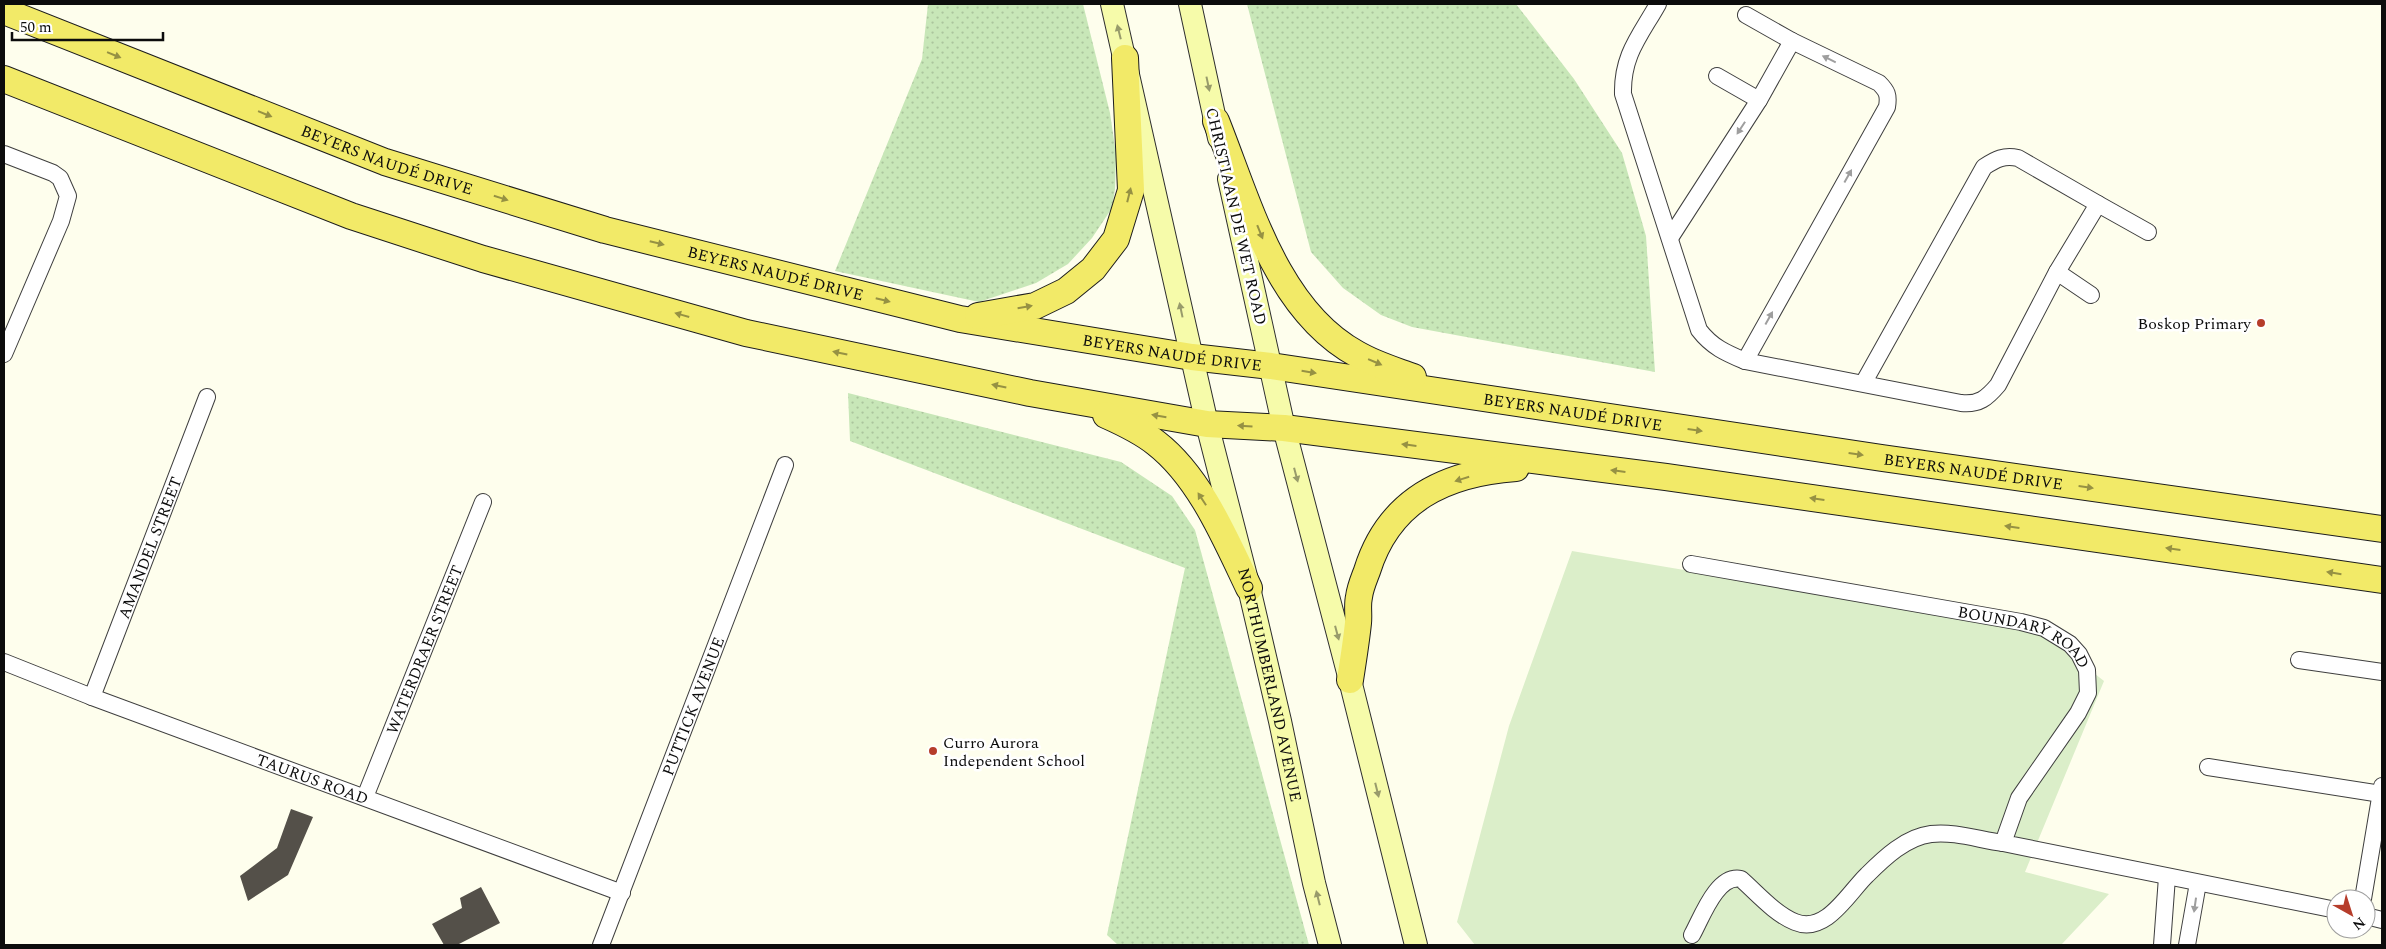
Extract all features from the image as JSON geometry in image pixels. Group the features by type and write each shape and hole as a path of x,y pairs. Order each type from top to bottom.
{"main road":[{"path":"1112,4 1207,424"},
{"name":"CHRISTIAAN DE WET ROAD","path":"1190,4 1284,428"},
{"name":"BEYERS NAUDÉ DRIVE","path":"4,11 386,162 605,230 960,320 1192,358 1271,366 2382,529"},
{"path":"960,320 1035,306 1066,291 1093,268 1116,239 1131,190 1125,58"},
{"path":"4,79 351,216 483,259 746,333 1078,402 1207,424 1284,428 1666,477 2382,580"},
{"path":"1216,121 1271,260 1296,301 1320,328 1356,354 1464,395"},
{"path":"1078,402 1129,425 1156,443 1177,463 1202,498 1224,534 1249,588"},
{"name":"NORTHUMBERLAND AVENUE","path":"1207,424 1249,588 1280,721 1314,883 1330,945"},
{"path":"1284,428 1350,680 1416,945"},
{"path":"1350,680 1358,623 1359,596 1370,560 1383,534 1395,517 1414,500 1437,486 1490,470 1561,465"}],"street":[{"path":"1658,4 1627,58 1622,74 1622,94 1699,330 1709,342 1720,350 1745,361 1864,382 1962,403 1972,404 1981,401 1988,397 1998,385 2057,272 2098,204"},
{"path":"1745,361 1887,107 1889,98 1887,91 1879,83 1792,41 1746,15"},
{"path":"1670,238 1759,100 1792,41"},
{"path":"1717,76 1759,100"},
{"path":"4,154 60,178 68,196 60,221 4,352"},
{"path":"1864,382 1984,167 1996,158 2009,156 2018,158 2148,232"},
{"path":"2057,272 2091,294"},
{"name":"AMANDEL STREET","path":"92,697 207,397"},
{"name":"PUTTICK AVENUE","path":"601,945 785,465"},
{"name":"WATERDRAER STREET","path":"365,797 483,502"},
{"name":"BOUNDARY ROAD","path":"1691,564 2021,622 2044,628 2070,644 2079,654 2087,670 2088,693 2078,713 2019,798 2003,843"},
{"path":"2299,660 2382,672"},
{"name":"TAURUS ROAD","path":"4,662 92,697 622,893"},
{"path":"2208,767 2382,790 2365,889"},
{"path":"1692,935 1719,886 1727,880 1741,880 1784,916 1795,922 1807,925 1818,922 1832,913 1878,864 1891,853 1912,840 1930,834 1945,834 2003,843 2326,908"},
{"path":"2162,945 2166,877"},
{"path":"2187,945 2198,883"}],"green space":[{"path":"928,4 1083,4 1110,113 1116,154 1115,189 1112,208 1092,238 1068,264 1036,283 979,302 835,271 922,59"},
{"path":"1247,4 1516,4 1574,79 1622,153 1646,236 1655,372 1412,327 1381,315 1343,288 1311,252"},
{"path":"848,393 1121,462 1172,496 1195,530 1309,945 1118,945 1107,935 1185,568 850,441"},
{"path":"1572,551 2039,630 2104,681 2025,872 2109,894 2061,945 1475,945 1457,922 1509,726"}],"building":[{"path":"291,809 313,817 288,875 248,901 240,876 277,848"},
{"path":"481,887 500,923 457,945 444,945 432,924 462,908 460,898"}],"place":[{"name":"Boskop Primary","path":"2261,323"},
{"name":"Curro Aurora Independent School","path":"933,751"}]}
